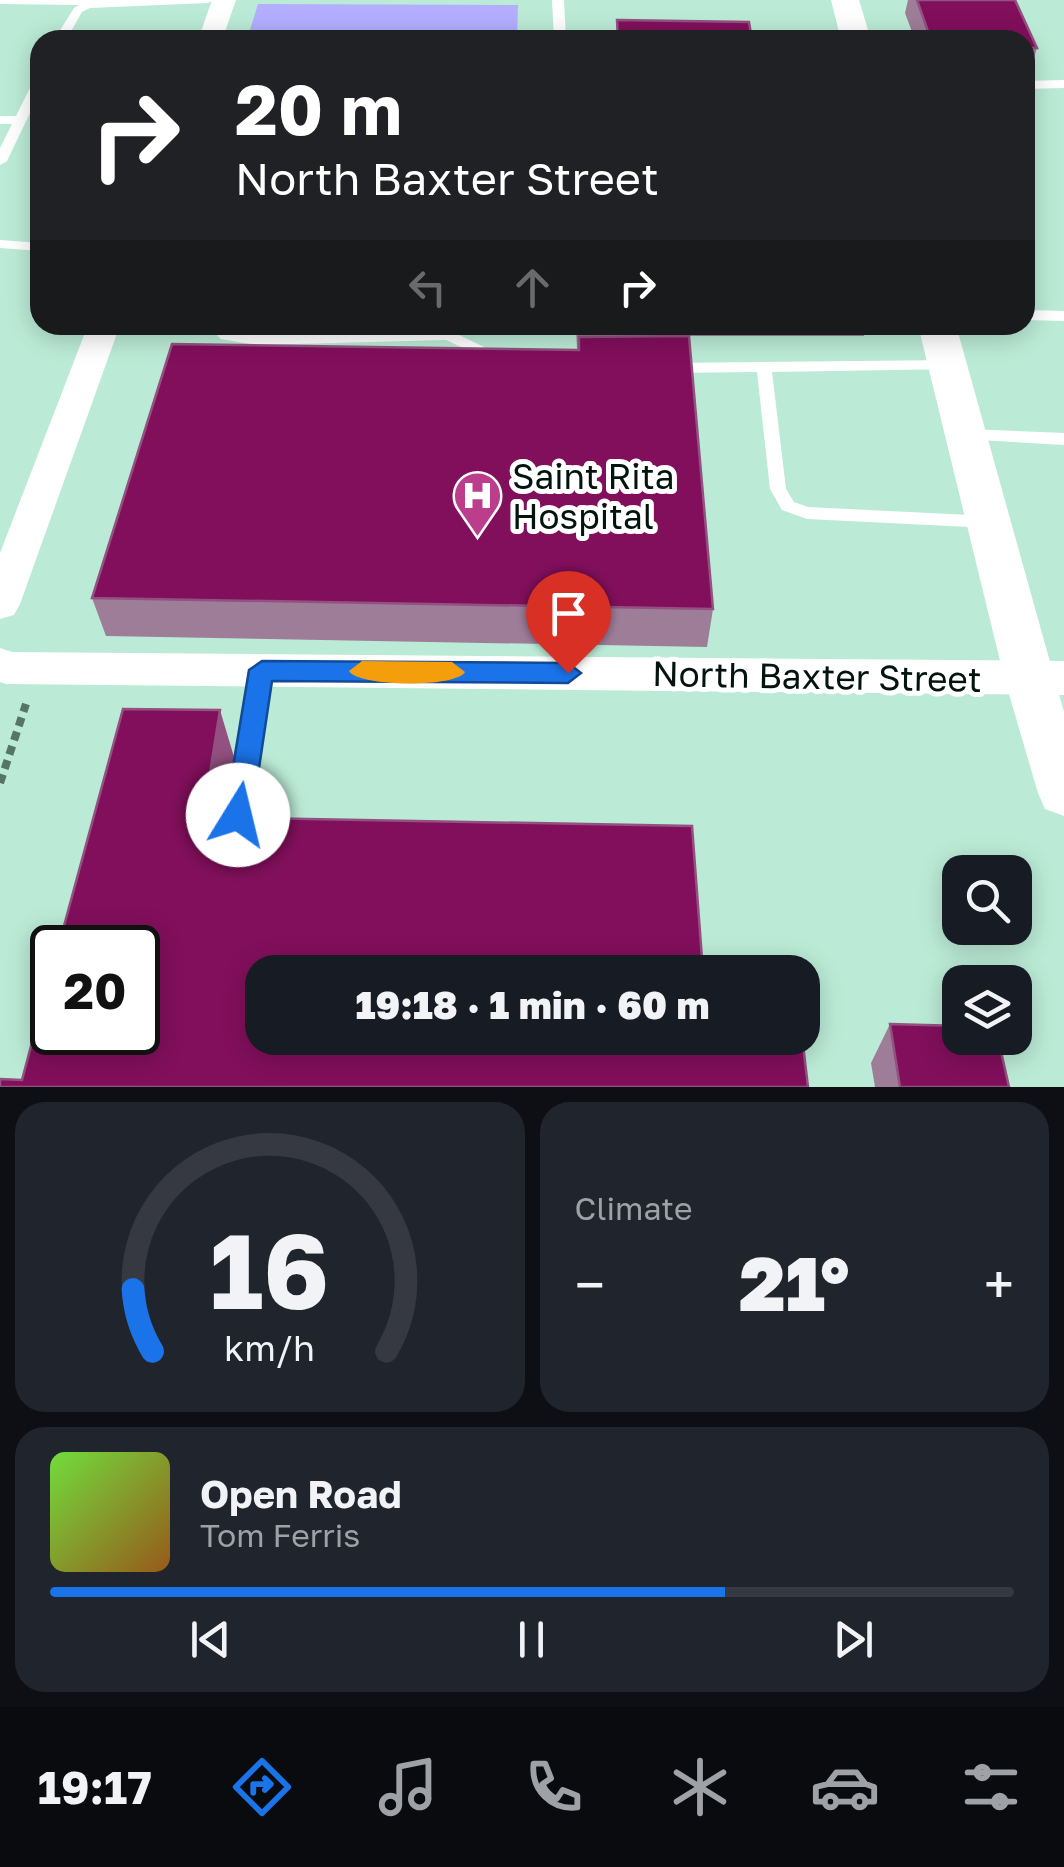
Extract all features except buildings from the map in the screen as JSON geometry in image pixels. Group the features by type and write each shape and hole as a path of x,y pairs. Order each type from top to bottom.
{"street":[{"path":"214,30 224,0"},
{"path":"845,0 853,30"},
{"path":"0,604 100,335"},
{"path":"942,345 990,522 1046,678 1064,793"},
{"name":"North Baxter Street","path":"11,678 262,670 1046,678"}],"lane":[{"path":"0,1 208,0"},
{"path":"558,0 560,30"},
{"path":"66,30 78,10 105,2"},
{"path":"1035,84 1064,84"},
{"path":"0,161 30,100"},
{"path":"0,120 20,120"},
{"path":"0,244 30,247"},
{"path":"1035,316 1064,316"},
{"path":"225,335 256,340 350,335"},
{"path":"453,335 522,368"},
{"path":"651,368 764,367 942,345"},
{"path":"764,367 778,489 788,506 806,513 990,522"},
{"path":"968,436 1064,439"},
{"path":"238,815 262,670"}],"path":[{"path":"0,783 11,678"}],"shaded area":[{"path":"258,4 518,5 517,30 250,30"}],"slow traffic":[{"path":"362,671 452,672"}],"place":[{"name":"Saint Rita Hospital","path":"477,538"}],"route":[{"path":"238,815 262,670 568,673"}]}
